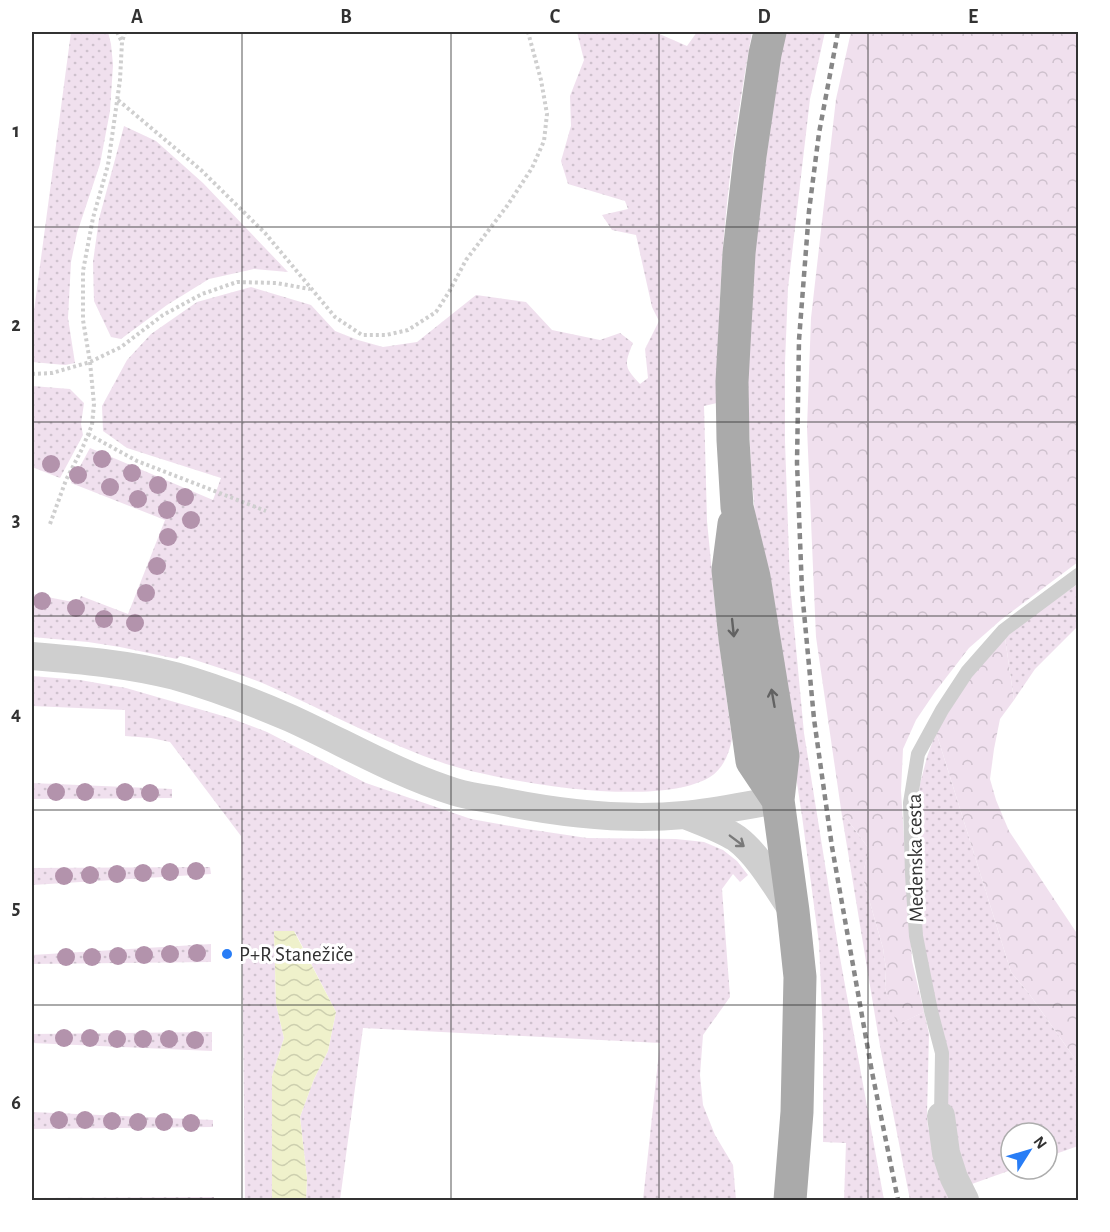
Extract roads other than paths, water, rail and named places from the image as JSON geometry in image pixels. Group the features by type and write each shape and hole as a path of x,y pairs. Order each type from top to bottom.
{"main road":[{"path":"770,32 750,156 739,253 732,382 733,441 737,507 754,577 783,756 778,800 800,978 797,1112 790,1200"}],"street":[{"path":"32,656 102,662 184,679 282,715 377,761 456,792 548,811 613,816 685,815 778,800"},
{"path":"685,815 714,826 736,839 753,855 793,911"},
{"name":"Medenska cesta","path":"941,1116 946,1153 954,1178 965,1200"}],"lane":[{"name":"Medenska cesta","path":"941,1116 942,1053 916,936 912,885 910,803 918,754 942,710 967,672 1004,630 1078,575"}],"water":[{"path":"274,931 294,931 336,1012 328,1051 314,1079 300,1117 307,1178 306,1200 272,1200 272,1076 284,1038 276,1004"}],"railway":[{"path":"838,32 819,133 809,211 799,340 797,463 802,591 814,719 832,847 872,1072 898,1200"}],"place":[{"name":"P+R Stanežiče","path":"227,954"}]}
